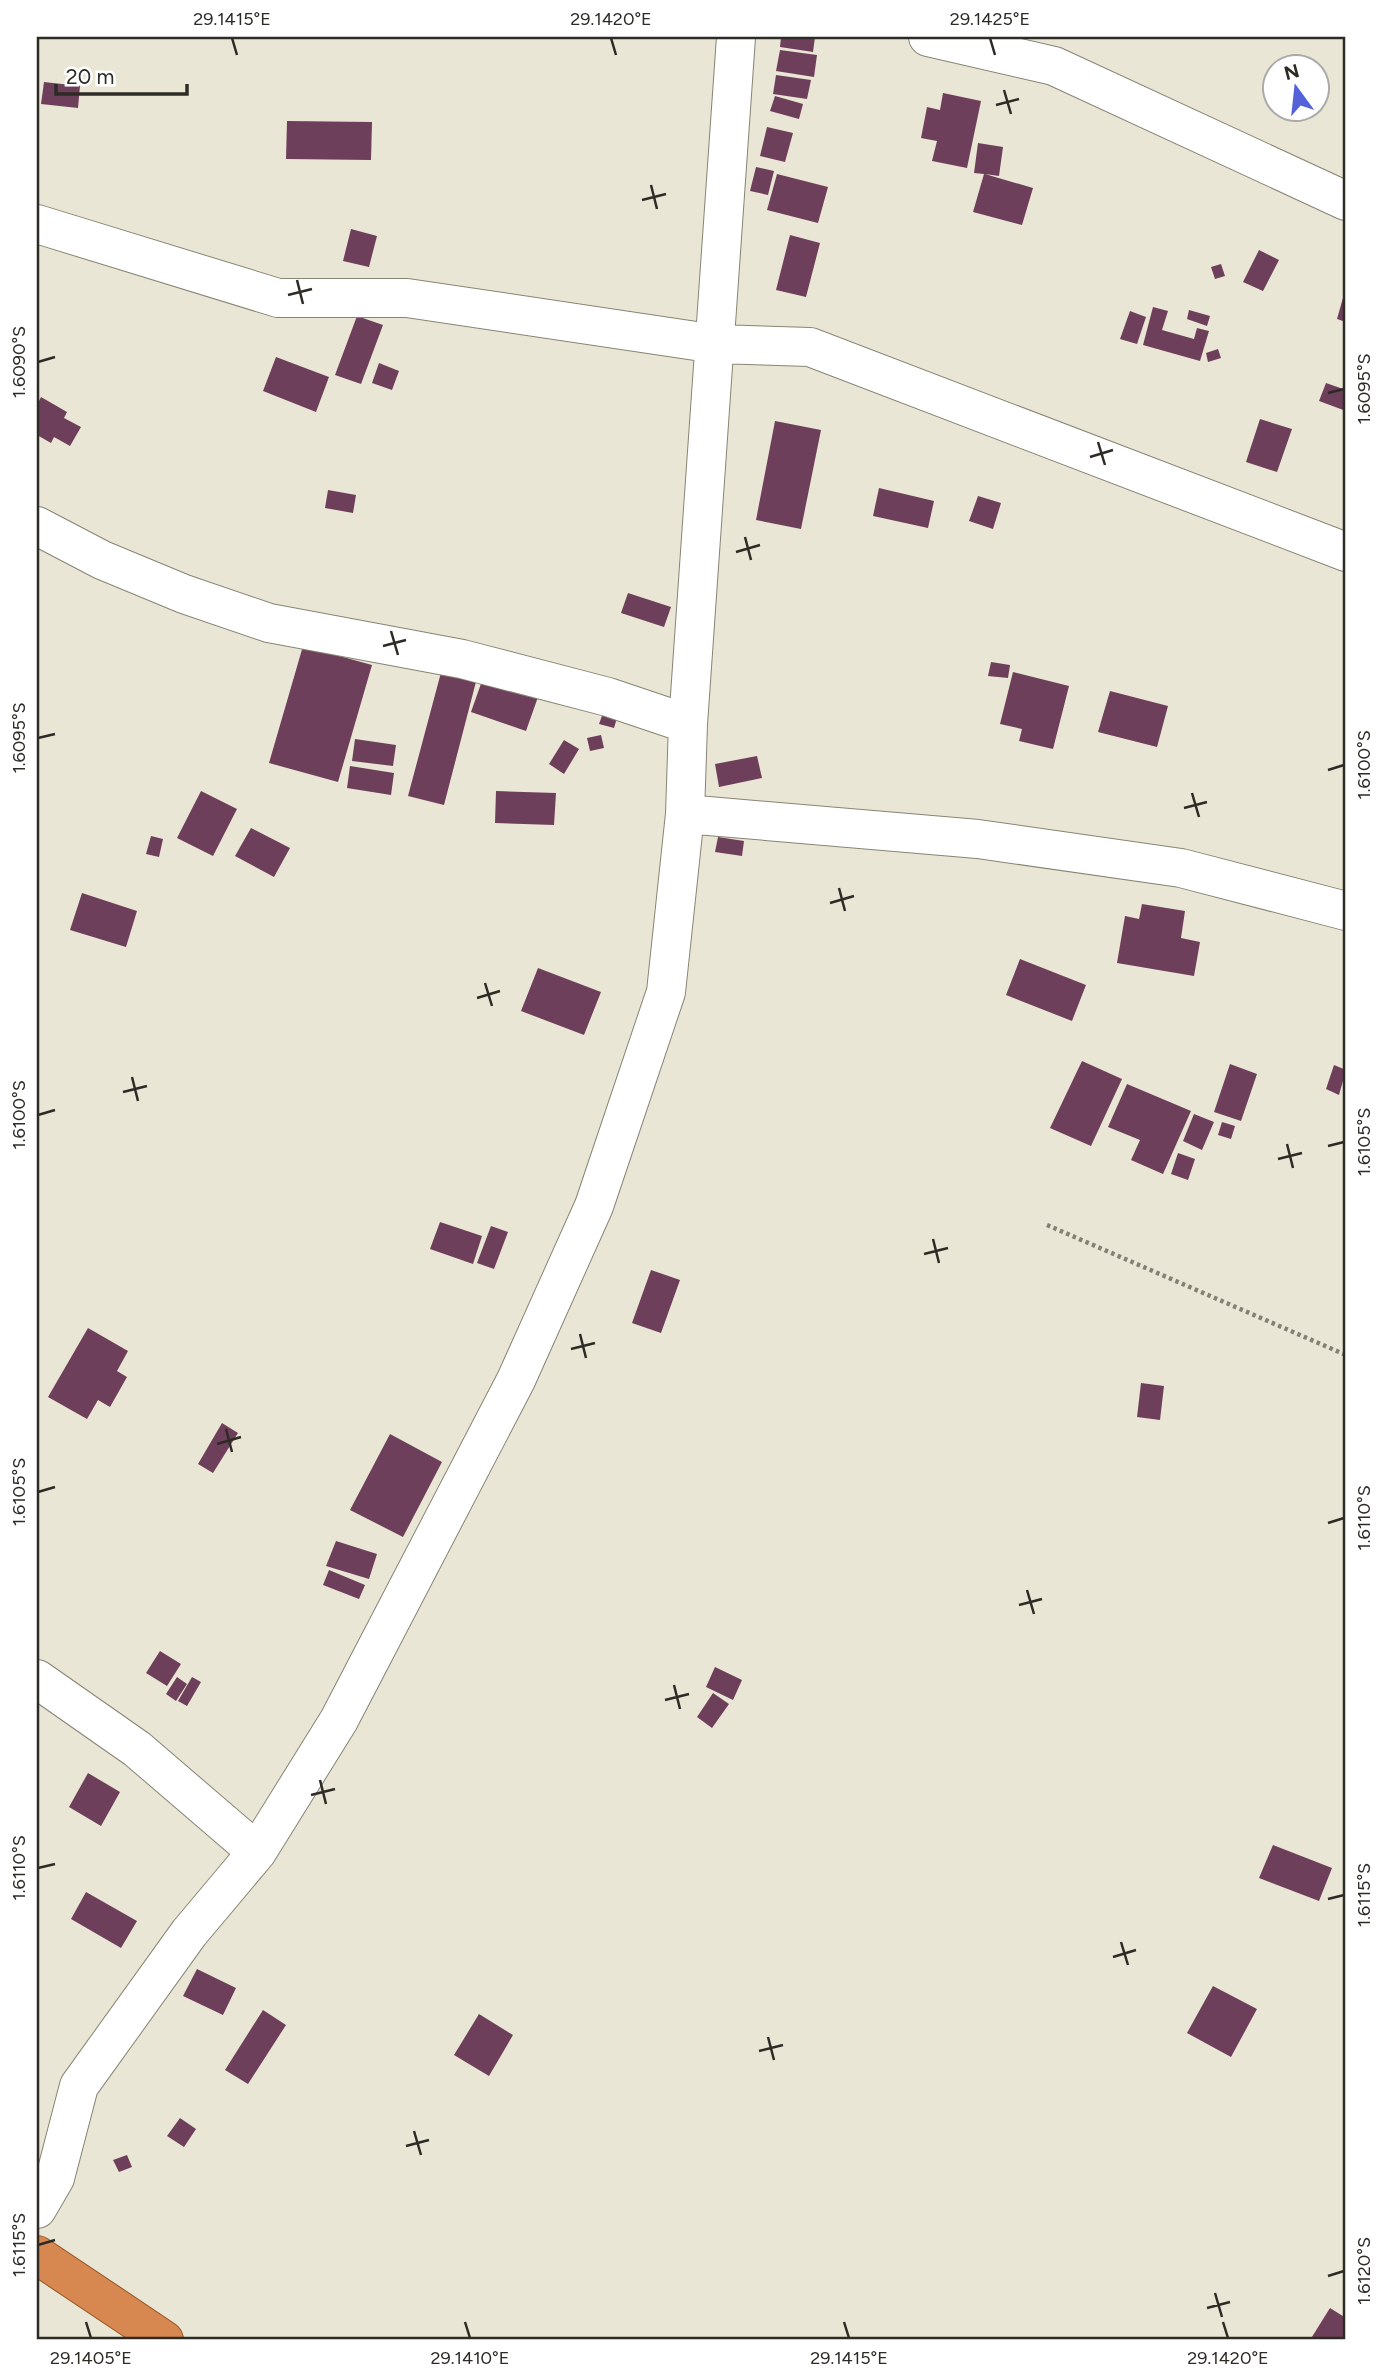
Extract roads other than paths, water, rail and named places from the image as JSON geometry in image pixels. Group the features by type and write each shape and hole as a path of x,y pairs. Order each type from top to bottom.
{"highway":[{"path":"37,2255 164,2340"}],"street":[{"path":"37,2208 55,2178 79,2086 189,1933 257,1852 339,1720 427,1555 516,1380 594,1206 666,992 685,814 688,724 736,37"},
{"path":"928,37 1054,66 1346,201"},
{"path":"37,224 278,298 407,298 716,344 810,346 1346,552"},
{"path":"37,526 102,560 184,594 269,623 462,659 608,697 688,724"},
{"path":"685,814 978,839 1181,867 1346,911"},
{"path":"37,1679 137,1749 257,1852"}]}
